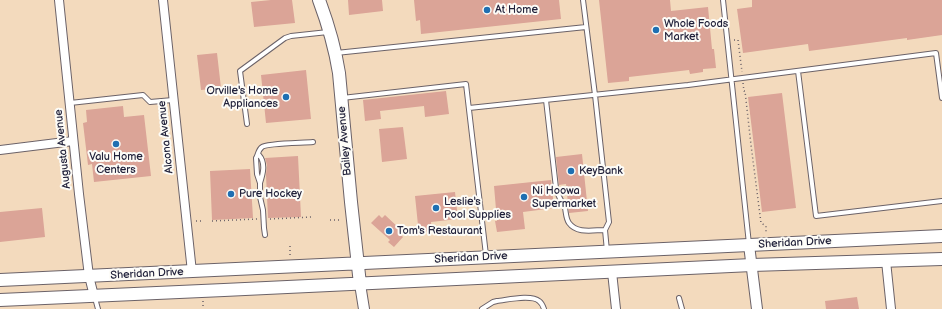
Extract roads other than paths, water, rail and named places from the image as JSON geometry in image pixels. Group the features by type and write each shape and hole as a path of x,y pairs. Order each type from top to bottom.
{"main road":[{"name":"Bailey Avenue","path":"319,0 326,17 336,53 342,98 360,284"},
{"name":"Sheridan Drive","path":"0,280 942,236"},
{"name":"Sheridan Drive","path":"0,300 752,265 942,259"}],"street":[{"name":"Augusta Avenue","path":"59,0 89,276 94,296"},
{"name":"Alcona Avenue","path":"163,0 192,272"},
{"path":"0,150 74,142"},
{"path":"749,245 757,309"},
{"path":"886,261 891,309"},
{"path":"612,272 616,309"},
{"path":"360,284 364,309"}],"lane":[{"path":"583,0 595,95 608,222 605,230 607,252"},
{"path":"723,0 749,245"},
{"path":"336,53 586,27"},
{"path":"247,124 240,71 285,38 330,31"},
{"path":"469,108 732,80 942,52"},
{"path":"936,53 942,98"},
{"path":"798,71 816,216 942,201"},
{"path":"342,98 466,84 486,258"},
{"path":"70,103 143,95 150,102 173,100"},
{"path":"546,100 556,188 564,206 567,219 570,224 578,230 605,230"},
{"path":"265,235 263,210 260,197 260,183 257,174 256,158 259,154 259,150 265,145 313,142"},
{"path":"259,154 263,162 263,174 260,183"},
{"path":"94,296 98,309"},
{"path":"482,309 497,301 528,298 538,300 542,303 544,309"},
{"path":"679,298 682,309"}],"place":[{"name":"At Home","path":"487,10"},
{"name":"Whole Foods Market","path":"656,30"},
{"name":"Orville's Home Appliances","path":"286,97"},
{"name":"Valu Home Centers","path":"116,144"},
{"name":"KeyBank","path":"571,171"},
{"name":"Pure Hockey","path":"231,194"},
{"name":"Ni Hoowa Supermarket","path":"524,197"},
{"name":"Leslie's Pool Supplies","path":"436,208"},
{"name":"Tom's Restaurant","path":"389,231"}]}
